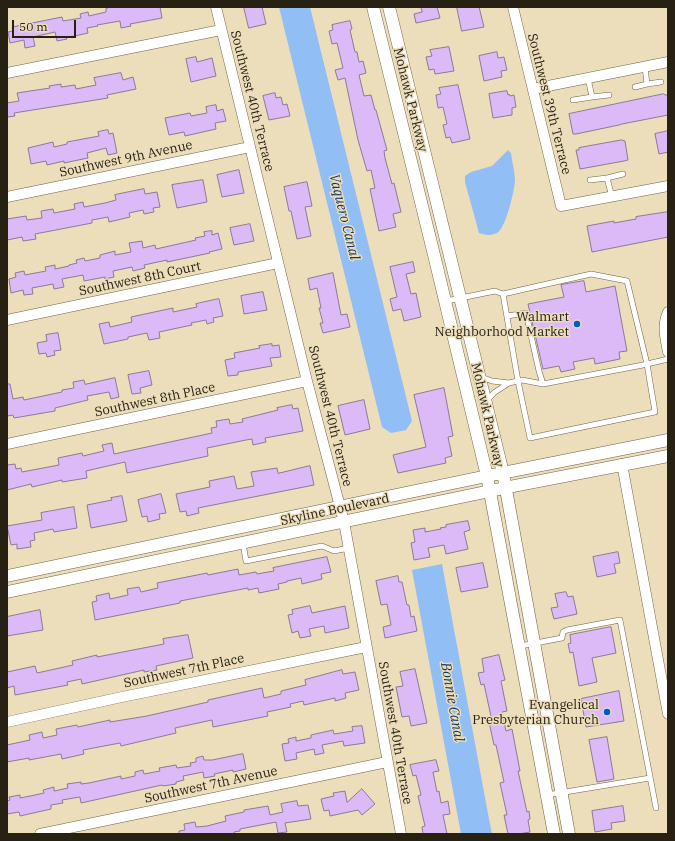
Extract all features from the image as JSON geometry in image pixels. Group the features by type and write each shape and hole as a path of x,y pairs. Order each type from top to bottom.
{"street":[{"name":"Southwest 40th Terrace","path":"216,7 307,381 344,522 401,834"},
{"name":"Mohawk Parkway","path":"373,7 487,476 554,834"},
{"name":"Mohawk Parkway","path":"389,7 503,473 569,834"},
{"name":"Southwest 39th Terrace","path":"513,7 561,206 612,196"},
{"path":"7,73 221,30"},
{"path":"532,89 668,62"},
{"name":"Southwest 9th Avenue","path":"7,197 250,147"},
{"path":"612,196 668,186"},
{"name":"Southwest 8th Court","path":"7,320 278,263"},
{"path":"668,312 664,320 668,352"},
{"name":"Southwest 8th Place","path":"7,444 307,381"},
{"name":"Skyline Boulevard","path":"7,576 340,506 668,440"},
{"name":"Skyline Boulevard","path":"7,592 622,464 668,456"},
{"path":"622,464 668,714"},
{"name":"Southwest 7th Place","path":"7,722 122,696 366,647"},
{"name":"Southwest 7th Avenue","path":"40,834 387,762"}],"lane":[{"path":"645,67 647,84"},
{"path":"588,78 592,97"},
{"path":"635,87 661,82"},
{"path":"573,100 609,95"},
{"path":"590,180 623,174"},
{"path":"607,178 612,196"},
{"path":"445,301 495,291 503,294 591,274 627,281 647,364 655,412 530,438 518,381 503,294"},
{"path":"507,316 526,313 538,371 543,384"},
{"path":"479,376 492,381 509,383 518,381 543,384 668,359"},
{"path":"485,401 509,383"},
{"path":"243,543 246,561 322,546 334,551 349,548"},
{"path":"519,646 562,638 563,632 567,630 620,620 656,808"},
{"path":"546,795 650,778"}],"water":[{"name":"Vaquero Canal","path":"279,7 310,7 412,421 406,430 391,433 382,427"},
{"path":"508,150 511,153 515,174 513,193 509,209 500,230 497,233 490,235 481,234 479,233 465,182 465,176 471,172 492,166"},
{"name":"Bonnie Canal","path":"442,564 492,834 461,834 412,570"}],"building":[{"path":"110,7 160,7 162,18 130,24 131,26 121,28 120,21 97,25 98,26 87,28 88,33 57,41 55,32 33,37 35,46 25,48 24,40 10,43 8,32 13,31 12,27 62,17 63,21 81,18 80,14 88,12 89,16 106,12 106,9"},
{"path":"244,7 262,7 266,24 249,28"},
{"path":"421,7 437,7 440,18 416,23 414,14 422,12"},
{"path":"457,7 479,7 484,27 462,31"},
{"path":"350,21 352,29 350,30 355,52 357,52 359,62 363,61 366,73 359,75 364,96 371,95 376,110 387,150 384,151 385,158 392,184 394,183 401,212 393,214 396,227 379,231 370,189 375,188 371,170 367,171 358,140 345,78 338,80 335,70 343,68 337,43 332,44 329,31 333,30 332,25"},
{"path":"449,47 454,71 435,74 434,69 429,70 426,57 432,56 430,50"},
{"path":"497,52 498,58 504,57 507,70 501,71 502,77 484,81 479,56"},
{"path":"196,57 197,62 212,58 216,76 191,82 186,59"},
{"path":"121,73 123,80 133,77 136,89 107,95 108,98 14,113 15,116 7,117 7,103 19,101 17,93 50,88 49,86 61,84 61,87 75,85 76,89 96,85 94,78"},
{"path":"458,85 470,139 452,143 450,137 446,138 443,125 447,124 443,107 438,108 436,95 441,94 439,88"},
{"path":"507,91 508,95 514,95 516,107 512,108 512,115 493,118 489,94"},
{"path":"275,93 276,98 281,97 283,105 287,104 290,116 269,120 263,96"},
{"path":"664,94 668,95 668,115 573,134 569,114"},
{"path":"216,105 217,111 223,109 226,121 215,123 216,129 185,136 184,132 169,135 165,118 190,113 191,116 207,113 206,107"},
{"path":"108,130 109,134 113,133 117,153 108,155 106,148 87,153 88,158 47,165 46,161 31,164 28,148 53,142 54,147 67,144 67,142 99,136 98,132"},
{"path":"668,131 668,152 659,154 655,134"},
{"path":"622,140 625,141 628,160 580,169 576,150 579,150 579,148"},
{"path":"239,170 244,193 222,197 217,175"},
{"path":"203,180 207,202 177,208 172,185"},
{"path":"307,182 312,206 305,207 311,236 297,239 284,187"},
{"path":"144,189 145,194 157,192 160,207 153,208 154,212 144,214 143,210 129,213 130,217 109,222 108,217 92,220 92,223 35,234 36,239 23,241 22,237 7,240 7,219 26,216 27,220 42,218 41,211 53,209 54,213 75,209 74,204 83,202 84,207 105,203 116,200 115,195"},
{"path":"668,212 668,237 592,252 587,226 614,221 614,223 636,219 636,217"},
{"path":"250,224 254,241 234,245 230,228"},
{"path":"212,231 212,235 218,233 222,249 167,262 167,260 144,265 145,268 133,271 132,267 113,271 114,277 105,279 105,277 84,281 83,275 62,279 64,287 54,289 53,284 32,288 33,294 24,295 23,290 11,293 9,279 16,277 15,273 24,271 25,275 46,271 45,267 55,265 55,269 69,266 77,263 76,260 84,258 85,261 100,258 100,255 115,251 115,255 131,252 129,243 142,241 143,248 155,245 156,249 196,240 195,238 205,236 204,232"},
{"path":"413,262 415,272 406,274 411,294 416,293 421,317 404,321 401,309 393,311 390,299 397,297 390,267"},
{"path":"333,273 341,315 347,314 350,327 323,333 320,323 323,323 319,308 321,308 317,288 310,290 308,279"},
{"name":"Walmart Neighborhood Market","path":"584,281 586,292 615,286 627,351 619,352 620,359 595,364 594,358 573,362 575,369 561,372 559,366 543,369 528,304 564,297 561,285"},
{"path":"263,292 267,310 244,314 241,296"},
{"path":"219,299 223,316 213,318 214,322 207,324 206,320 191,323 192,325 159,332 160,338 149,340 147,333 104,344 99,324 109,322 110,327 132,322 131,317 173,308 173,312 197,307 196,304"},
{"path":"58,333 61,350 54,351 55,355 47,357 46,353 39,354 37,343 47,341 46,335"},
{"path":"272,344 272,346 279,345 281,357 270,358 272,366 238,372 238,375 228,376 225,360 235,358 234,353"},
{"path":"149,371 152,385 140,388 141,393 132,394 128,375"},
{"path":"115,378 119,397 111,399 109,392 87,396 88,400 55,408 55,411 14,418 13,415 7,416 7,384 10,384 13,399 23,397 24,400 74,388 73,382 84,380 85,384"},
{"path":"444,388 453,436 448,437 452,456 445,458 446,463 398,473 393,455 426,447 414,395"},
{"path":"364,400 370,429 345,435 338,406"},
{"path":"292,405 293,409 298,408 303,431 265,438 266,442 253,445 252,439 207,448 208,456 127,473 125,462 86,471 87,478 62,482 62,480 32,487 31,484 7,490 7,465 15,464 16,469 21,468 22,472 59,465 58,458 82,453 83,456 104,451 102,445 112,443 114,454 212,433 211,428 217,427 216,421 229,419 230,424 243,422 242,419"},
{"path":"310,466 314,485 198,508 199,513 187,516 186,511 180,512 176,494 210,487 209,481 234,476 237,489 254,486 251,472 277,468 278,473"},
{"path":"161,494 166,513 159,514 160,519 148,522 147,516 142,517 138,500"},
{"path":"122,496 127,521 91,528 87,505 112,500 111,498"},
{"path":"74,507 77,528 54,532 53,529 34,533 35,540 30,541 31,547 17,549 17,544 11,545 7,526 42,520 41,513"},
{"path":"468,521 470,530 464,532 468,549 446,554 444,545 428,548 430,557 414,560 411,543 415,542 413,530 425,528 425,532 441,529 440,528 446,527 446,525"},
{"path":"618,552 620,563 614,564 616,573 597,577 593,557"},
{"path":"327,557 331,572 321,574 322,579 302,584 301,578 278,584 279,589 259,593 258,588 248,590 248,588 95,620 92,602 97,601 96,596 109,593 110,599 128,595 127,589 139,587 141,592 158,588 157,583 207,573 208,575 238,569 239,575 256,572 257,574 274,571 273,568"},
{"path":"483,563 488,587 461,592 456,568"},
{"path":"398,576 399,582 402,582 411,617 414,616 417,631 385,638 383,627 391,625 387,604 381,605 376,581"},
{"path":"566,592 568,597 573,596 577,614 554,619 551,608 558,607 555,594"},
{"path":"310,606 312,613 345,606 349,628 325,633 324,626 309,629 311,636 300,638 298,631 292,633 288,615 293,614 292,610"},
{"path":"40,610 43,630 7,636 7,617"},
{"path":"611,627 616,653 592,658 597,682 579,686 573,652 570,653 568,644 571,643 570,635"},
{"path":"188,635 193,658 156,666 157,670 144,672 144,670 82,684 81,679 67,682 68,685 15,695 14,686 7,688 7,672 35,666 37,673 73,665 72,661 97,655 97,657 164,644 163,639"},
{"path":"499,655 505,680 501,681 507,711 502,712 506,731 512,729 520,771 518,771 527,812 529,811 530,819 528,820 530,832 518,834 508,834 504,815 507,815 500,783 504,782 496,745 494,745 489,722 492,721 484,684 481,685 478,673 484,672 482,659"},
{"path":"415,669 427,723 411,726 409,716 402,717 396,687 403,686 400,672"},
{"path":"342,670 343,674 355,672 359,690 345,693 346,698 335,701 335,698 304,705 303,701 290,704 291,707 267,712 268,716 213,727 212,720 175,728 176,733 121,746 120,743 83,750 84,754 62,759 61,754 29,760 29,758 7,762 7,745 30,740 29,735 42,732 43,738 57,735 56,729 77,725 78,727 110,720 110,722 147,716 262,688 264,698 281,694 281,691 306,685 305,680"},
{"path":"619,691 624,721 586,727 581,699"},
{"path":"362,726 365,743 344,746 343,741 322,745 324,753 315,755 314,749 296,753 297,759 285,761 282,744 289,743 288,739 296,737 296,741 311,738 311,735 333,730 334,734 353,731 352,727"},
{"path":"607,737 614,779 597,782 589,740"},
{"path":"243,754 246,769 214,774 215,776 204,778 203,772 183,776 184,780 176,782 176,784 162,785 81,803 80,797 62,800 63,803 51,805 51,809 20,816 19,812 7,814 7,801 10,800 9,797 20,795 20,798 44,793 43,790 54,787 54,791 68,788 67,784 81,782 81,784 89,783 121,776 121,779 135,776 135,772 143,770 144,774 160,771 159,768 176,765 177,768 191,766 190,763 196,762 196,758 203,756 204,760 212,760"},
{"path":"436,760 439,771 433,772 437,792 439,791 441,803 448,801 450,814 443,815 447,834 423,834 422,827 425,826 418,796 421,795 416,775 413,776 410,765"},
{"path":"362,789 375,804 362,815 358,810 330,816 329,810 324,811 321,799 334,796 333,793 345,791 347,802"},
{"path":"297,801 298,806 308,805 311,819 285,823 287,832 278,833 276,822 240,829 240,831 234,832 234,834 179,834 179,831 185,830 184,824 195,822 196,827 207,826 226,821 225,816 244,812 244,810 268,806 270,815 283,812 281,804"},
{"path":"623,806 625,821 611,823 612,829 595,832 592,811"}],"place":[{"name":"Walmart Neighborhood Market","path":"577,324"},
{"name":"Evangelical Presbyterian Church","path":"607,712"}]}
